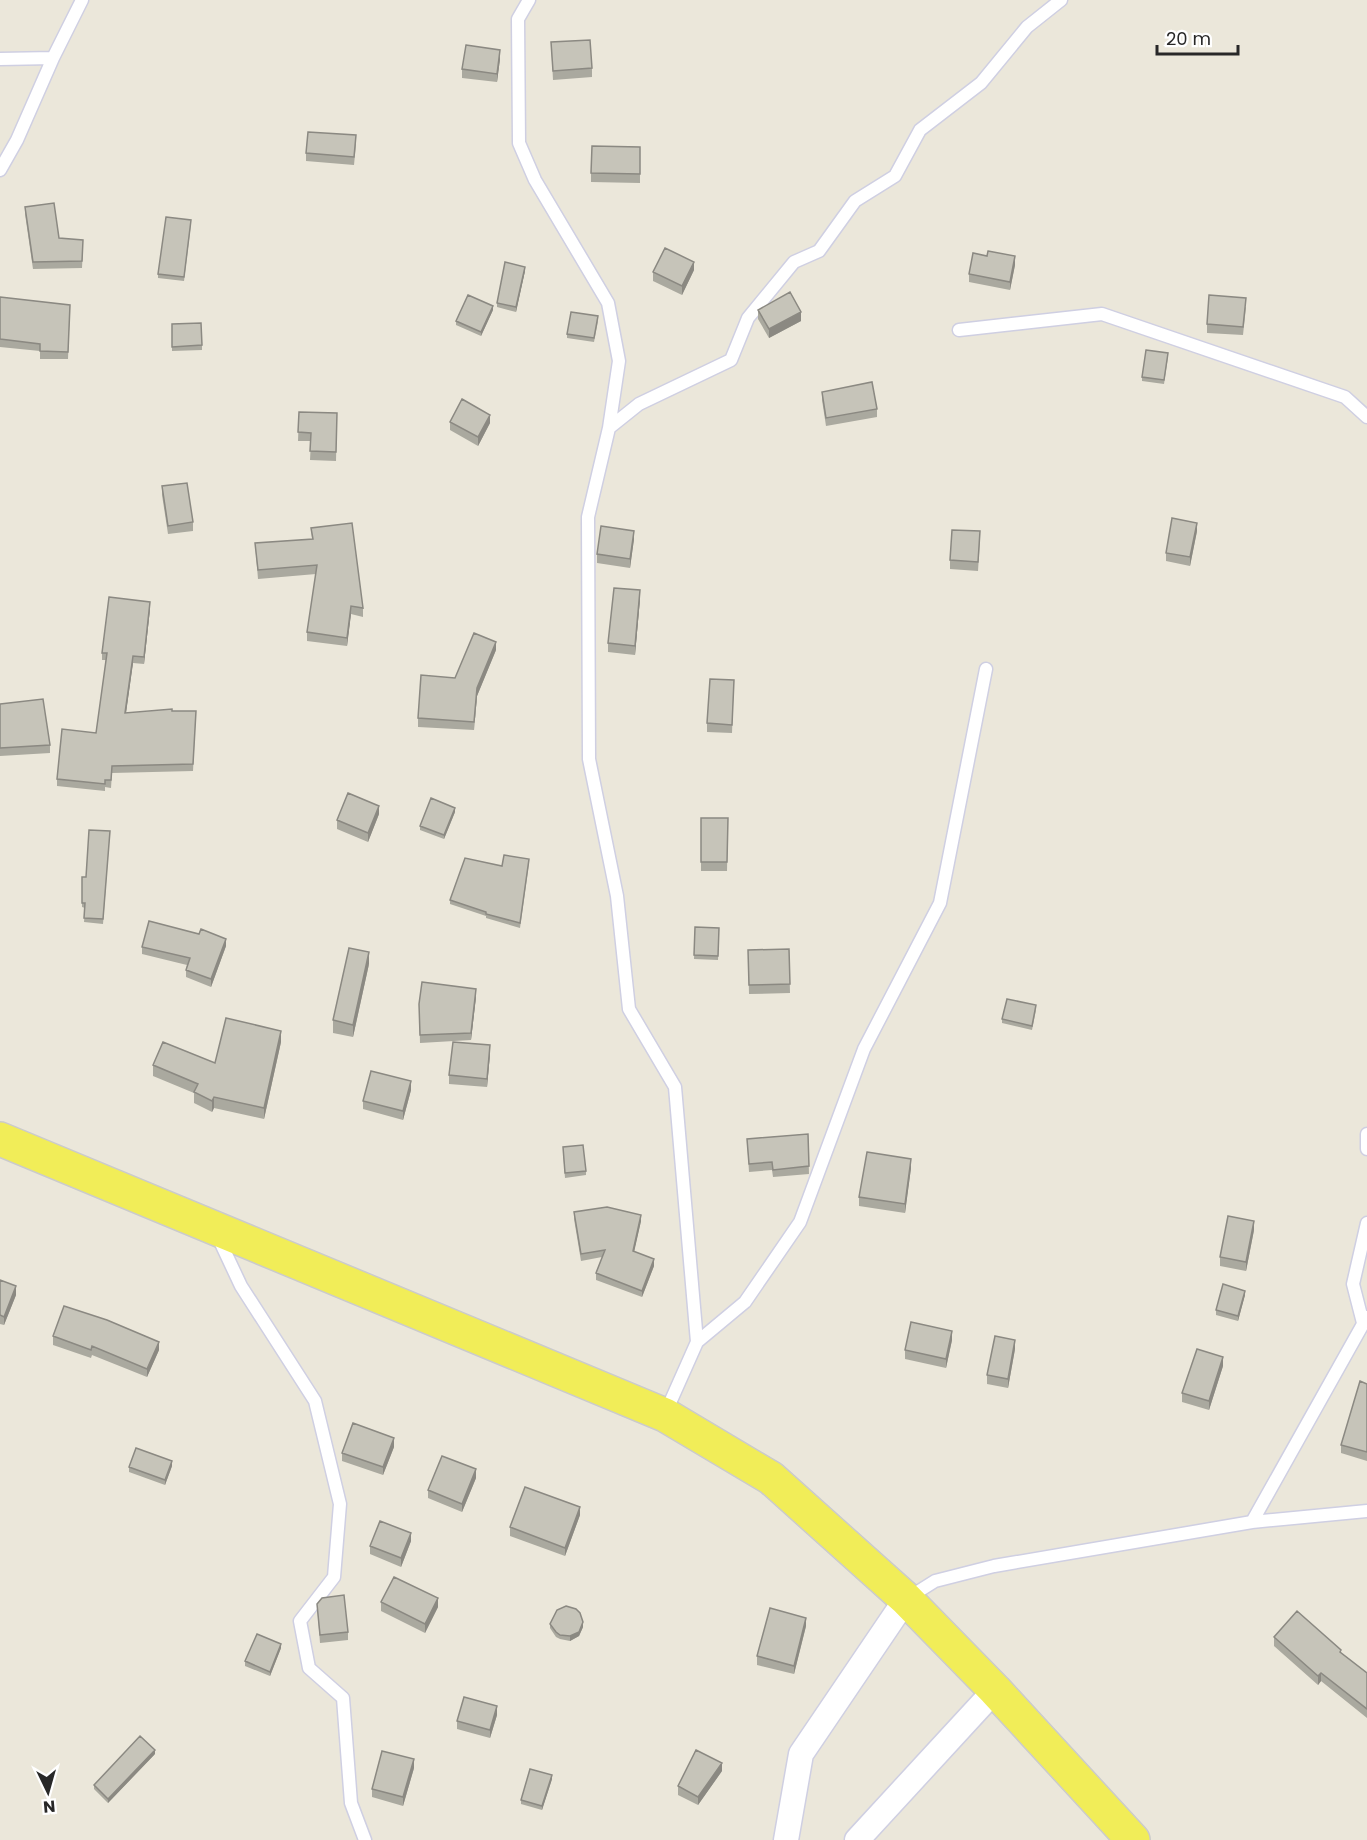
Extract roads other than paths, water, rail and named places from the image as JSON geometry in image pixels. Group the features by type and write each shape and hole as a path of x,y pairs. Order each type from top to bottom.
{"main road":[{"path":"0,1139 665,1415 771,1478 906,1599 995,1690 1133,1840"}],"street":[{"path":"786,1840 801,1754 906,1599"},
{"path":"857,1840 995,1690"}],"lane":[{"path":"0,170 17,140 53,58 82,0"},
{"path":"529,0 518,19 519,143 535,180 608,303 620,360 609,428 588,518 589,759 617,896 629,1009 675,1087 697,1342"},
{"path":"609,428 639,404 731,360 748,318 794,262 819,251 855,201 895,176 920,130 981,83 1027,27 1061,0"},
{"path":"0,58 53,58"},
{"path":"959,330 1102,314 1345,397 1367,417"},
{"path":"665,1415 697,1342 745,1302 800,1222 864,1048 940,903 986,669"},
{"path":"1367,1134 1367,1149"},
{"path":"1252,1522 1365,1320 1353,1284 1367,1223"},
{"path":"214,1229 241,1286 315,1401 340,1504 334,1577 300,1621 309,1668 343,1698 351,1803 365,1840"},
{"path":"906,1599 935,1581 994,1566 1252,1522 1367,1511"}]}
